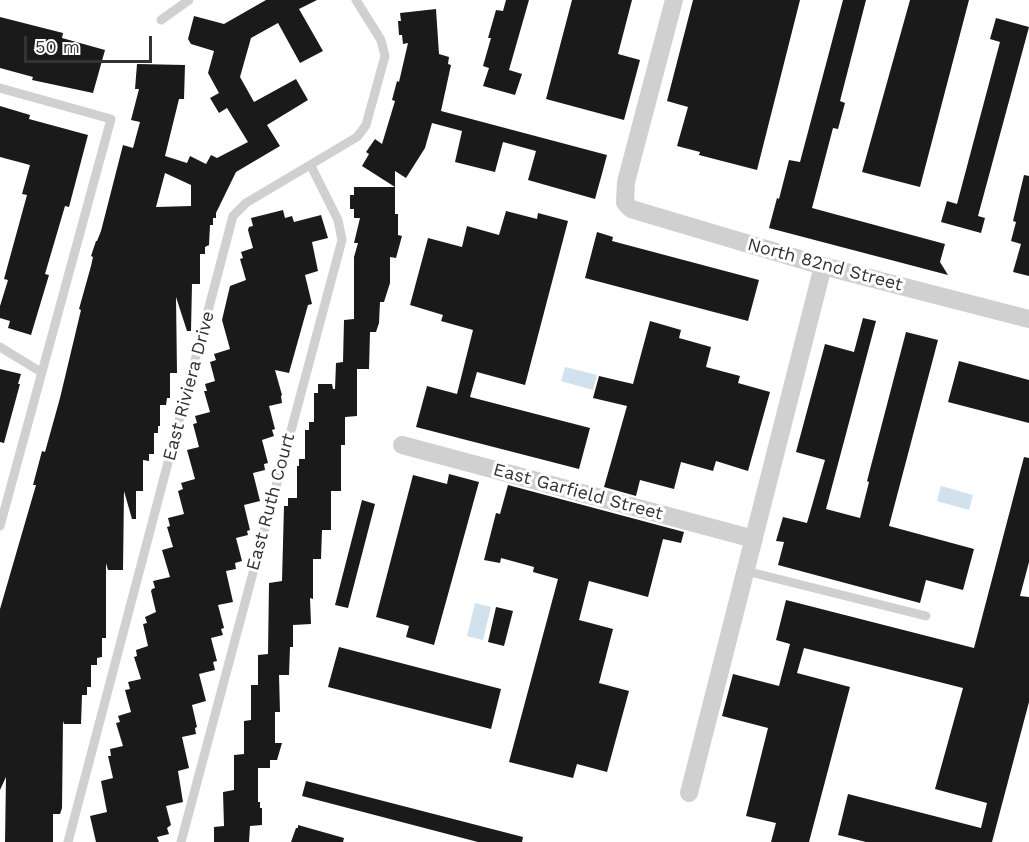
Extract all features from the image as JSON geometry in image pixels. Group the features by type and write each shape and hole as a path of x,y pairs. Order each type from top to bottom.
{"street":[{"name":"North 82nd Street","path":"674,0 626,182 625,203 639,213 823,266 1029,319"},
{"path":"689,793 823,266"},
{"name":"East Garfield Street","path":"402,445 754,539"}],"lane":[{"path":"161,20 189,0"},
{"name":"East Riviera Drive","path":"68,842 233,216 246,203 357,137 366,125 385,56 381,40 356,0"},
{"path":"0,87 111,119 0,526"},
{"name":"East Ruth Court","path":"181,842 342,240 339,220 310,166"},
{"path":"0,347 41,372"},
{"path":"746,571 926,616"}],"water":[{"path":"565,367 597,375 593,390 561,381"},
{"path":"941,486 973,495 969,510 937,501"},
{"path":"475,603 491,607 483,640 467,636"}],"building":[{"path":"266,0 317,0 299,9 323,51 300,63 278,23 251,38 240,77 254,102 296,79 308,100 267,125 280,146 236,172 216,213 216,218 213,218 213,225 210,225 209,245 205,247 205,254 200,254 200,284 192,284 191,331 187,331 176,297 177,373 170,373 170,398 167,398 166,405 160,405 160,426 158,426 158,433 154,433 154,454 149,454 149,461 143,460 143,491 136,491 136,519 132,519 124,491 123,570 108,570 106,563 106,638 102,638 102,657 97,658 97,665 91,665 91,687 87,687 87,695 82,695 81,724 64,724 63,721 62,808 60,814 53,814 53,842 5,842 6,777 0,790 0,609 36,485 33,485 42,451 45,452 60,398 93,257 91,256 101,231 123,145 133,148 140,122 131,120 139,89 135,89 137,64 185,65 184,99 179,99 165,156 187,163 190,156 206,164 211,155 217,158 248,142 227,108 219,113 210,98 219,93 208,73 214,51 191,44 188,39 194,16 224,24","holes":["165,173 191,185 191,206 156,207"]},
{"path":"506,0 529,0 509,70 522,74 515,95 483,86 489,68 483,66 491,38 488,38 496,10 503,11"},
{"path":"572,0 632,0 618,54 640,60 624,120 546,99"},
{"path":"693,0 800,0 757,170 699,155 700,152 677,146 688,107 667,101"},
{"path":"843,0 866,0 840,101 845,103 838,129 833,128 812,208 945,244 940,262 948,275 769,228 789,160 800,162"},
{"path":"910,0 969,0 920,187 862,172"},
{"path":"436,9 439,54 449,57 448,64 451,65 441,111 607,155 595,199 528,180 536,151 503,142 495,172 455,162 462,131 432,123 425,148 406,178 395,171 395,187 362,166 369,154 366,152 375,139 382,144 395,101 392,100 397,81 399,82 408,43 403,44 402,35 399,35 400,13"},
{"path":"0,17 63,33 62,38 105,50 93,93 32,80 33,77 0,68"},
{"path":"996,18 1029,27 978,216 985,218 981,233 941,222 947,201 957,204 1000,42 990,39"},
{"path":"0,106 30,115 29,119 88,135 69,207 65,206 45,274 49,275 31,335 8,328 10,321 0,318 0,306 8,280 4,279 27,195 22,194 30,165 0,157"},
{"path":"1024,175 1029,176 1029,276 1013,272 1021,244 1011,241 1016,222 1013,221"},
{"path":"354,187 395,187 398,235 402,236 396,258 390,257 390,283 384,302 380,302 376,332 370,332 369,369 357,369 357,416 345,417 345,445 341,445 341,491 331,491 331,530 322,530 321,559 313,559 311,624 293,625 289,675 279,675 280,712 275,712 275,743 282,743 277,760 270,760 270,768 258,768 258,802 262,808 262,825 250,826 249,842 214,842 214,827 224,826 223,792 234,790 234,755 244,754 244,721 251,720 251,685 258,685 258,655 268,654 269,583 282,581 284,506 288,506 288,498 297,498 297,466 299,466 299,459 305,459 305,430 309,430 309,422 314,422 314,393 318,393 318,384 332,384 335,389 336,363 343,362 344,320 354,319 354,257 358,243 354,243 360,218 354,218 354,209 350,209 350,195 354,195"},
{"path":"283,210 285,218 292,216 294,222 321,215 328,238 312,242 318,271 305,275 312,304 308,305 289,373 275,370 282,403 269,406 275,429 272,430 274,436 262,440 268,463 264,464 265,470 253,473 260,501 244,505 250,530 247,531 248,535 236,538 242,561 235,563 236,569 226,571 233,602 218,605 224,628 221,629 223,635 211,638 217,661 213,662 215,670 199,674 206,701 192,705 197,727 195,728 196,734 182,737 189,768 178,771 183,802 166,806 171,825 167,828 169,834 157,837 159,842 96,842 90,816 107,812 101,781 113,778 108,756 111,756 110,749 123,746 116,723 120,722 118,716 131,712 125,690 130,689 128,682 141,679 134,657 137,656 136,650 148,646 143,624 147,623 145,617 156,612 151,591 155,588 153,581 170,577 162,550 173,547 167,527 170,526 168,518 184,514 178,491 183,489 181,483 195,479 187,450 199,447 193,424 197,423 195,416 210,412 204,391 207,391 205,384 215,381 210,362 216,360 214,354 230,349 222,320 230,286 246,280 240,259 243,258 241,252 253,248 248,230 253,226 251,218"},
{"path":"506,211 537,219 538,213 568,221 525,385 477,372 470,397 590,428 579,469 416,427 427,386 457,394 473,330 441,321 443,315 410,305 428,238 462,247 467,226 499,235"},
{"path":"597,232 613,237 612,241 759,280 748,321 585,278"},
{"path":"863,318 876,321 826,509 860,518 869,482 867,481 906,332 938,340 889,526 974,549 963,590 926,580 920,603 778,565 784,542 776,541 783,517 807,523 825,460 796,452 825,344 854,352"},
{"path":"650,321 681,330 679,338 711,347 706,367 740,376 738,383 770,392 748,471 716,461 713,471 681,462 674,489 640,480 636,496 604,487 627,406 593,398 599,376 633,384"},
{"path":"959,361 1029,380 1029,423 948,402"},
{"path":"0,369 21,374 4,443 0,442"},
{"path":"1024,457 1029,458 1029,562 1020,596 1029,597 1029,702 992,842 866,842 838,835 848,794 981,828 987,803 935,789 963,688 804,648 797,673 850,687 809,842 771,842 776,823 746,816 768,728 722,716 733,674 779,686 790,644 776,640 786,600 974,648"},
{"path":"449,474 479,482 434,645 406,637 409,626 376,617 413,475 447,484"},
{"path":"508,485 684,532 681,543 663,539 648,597 589,581 579,620 613,629 599,683 629,691 607,772 577,764 573,778 509,762 558,579 533,572 534,567 501,558 500,563 484,560 496,513 500,514"},
{"path":"362,500 375,504 348,608 335,605"},
{"path":"496,607 513,611 504,646 488,642"},
{"path":"339,647 501,689 491,729 328,687"},
{"path":"306,781 523,837 522,842 478,842 302,796"},
{"path":"298,825 344,838 343,842 291,842"}]}
